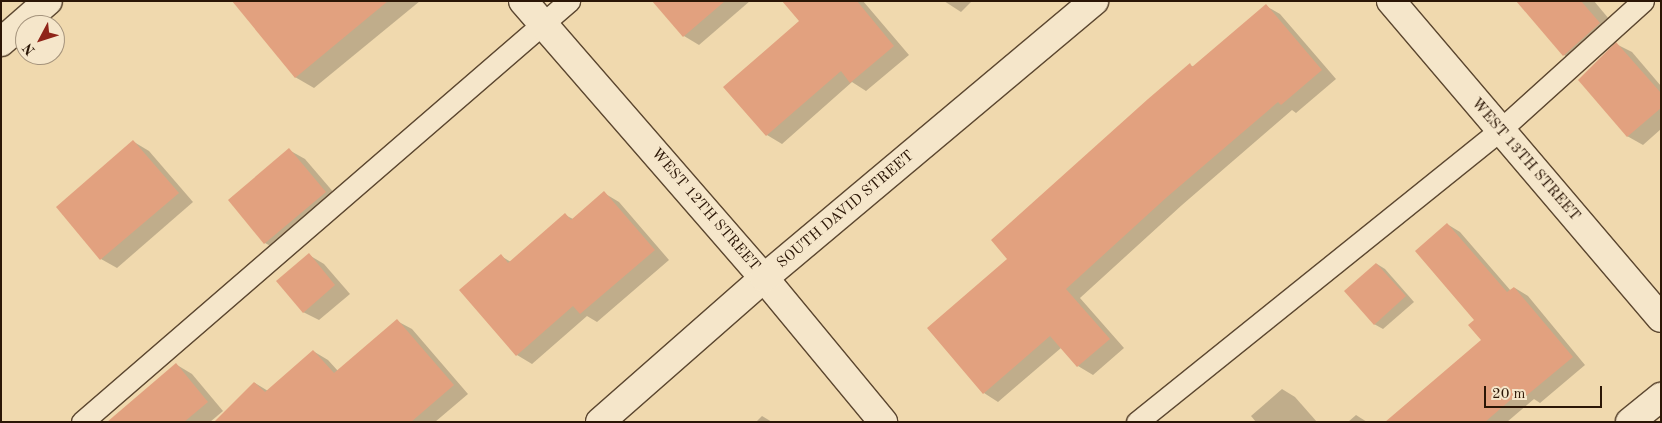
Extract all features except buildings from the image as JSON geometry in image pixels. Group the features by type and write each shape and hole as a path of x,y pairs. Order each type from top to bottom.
{"street":[{"path":"1,42 48,1"},
{"name":"WEST 12TH STREET","path":"524,1 764,278 883,422"},
{"name":"SOUTH DAVID STREET","path":"600,422 764,278 1094,1"},
{"name":"WEST 13TH STREET","path":"1391,1 1661,318"},
{"path":"1630,422 1661,397"}],"lane":[{"path":"82,422 569,1"},
{"path":"1137,422 1500,131 1643,1"}]}
